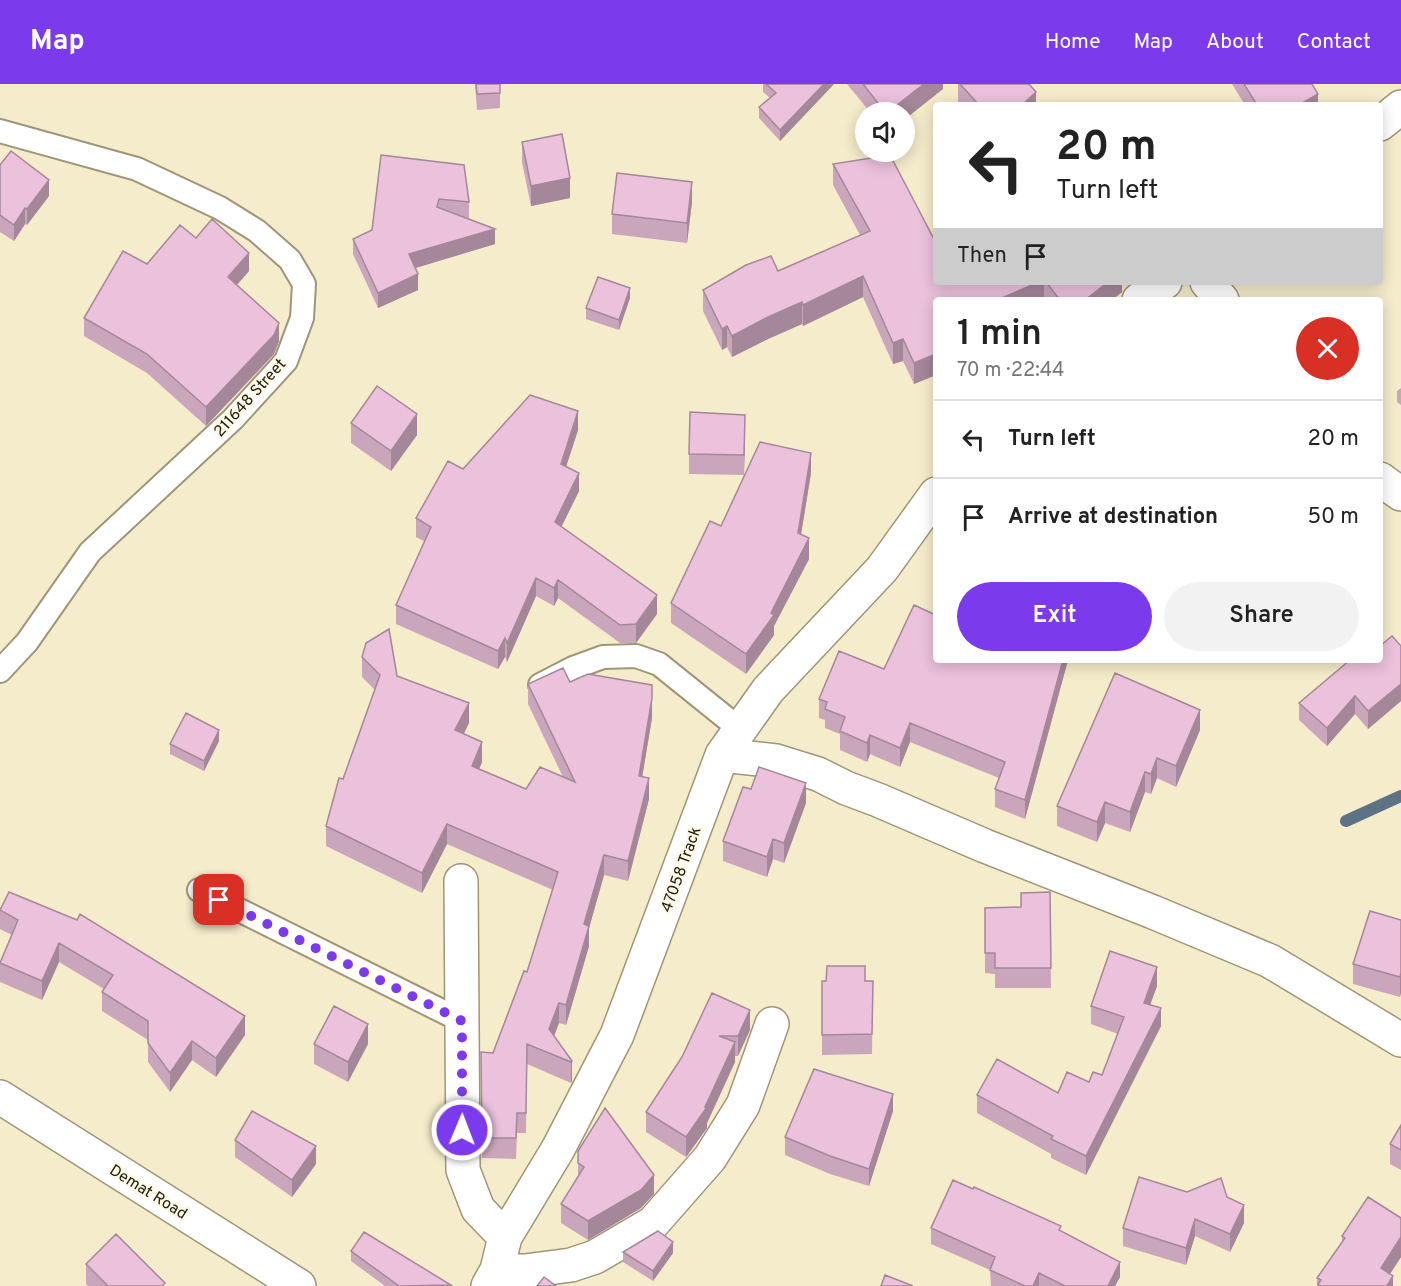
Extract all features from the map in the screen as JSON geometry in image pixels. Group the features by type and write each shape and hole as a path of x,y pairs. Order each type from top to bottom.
{"street":[{"path":"1383,122 1401,107"},
{"path":"1144,297 1162,285"},
{"path":"1210,285 1220,297"},
{"path":"1383,480 1401,494"},
{"name":"47058 Track","path":"493,1278 505,1237 558,1149 617,1035 731,742 768,690 882,569 933,498"},
{"path":"731,742 776,761 818,774 985,846 1270,961 1401,1040"},
{"path":"461,881 463,1170 477,1209 505,1237"},
{"path":"493,1278 571,1265 595,1257 653,1223 710,1158 743,1105 772,1024"},
{"name":"Demat Road","path":"0,1097 299,1286"}],"lane":[{"name":"211648 Street","path":"0,131 137,170 220,208 257,231 290,260 304,284 302,318 286,361 232,419 90,552 27,642 0,670"},
{"path":"540,685 573,668 603,657 636,656 658,664 731,742"},
{"path":"199,890 462,1021"}],"building":[{"path":"476,84 500,84 500,93 477,94"},
{"path":"766,84 824,84 780,130 759,107 776,93"},
{"path":"863,84 924,84 901,102 877,102"},
{"path":"960,84 1029,84 1036,92 1025,102 976,102"},
{"path":"1244,84 1312,84 1318,94 1304,102 1255,102"},
{"path":"562,134 570,178 531,186 522,142"},
{"path":"11,151 49,180 14,225 0,215 0,165"},
{"path":"381,155 464,165 469,202 439,199 437,207 495,229 409,254 418,274 378,293 353,239 372,230"},
{"path":"855,161 894,162 933,237 933,285 1032,285 1004,297 933,297 933,355 914,363 903,339 893,343 863,276 803,305 802,302 768,317 732,336 727,326 722,329 703,290 746,265 771,256 778,271 870,231 833,164"},
{"path":"617,173 692,182 687,223 612,214"},
{"path":"212,219 249,253 228,277 279,323 274,335 206,407 147,354 84,318 123,251 147,264 180,225 196,238"},
{"path":"598,277 630,288 619,320 586,308"},
{"path":"1048,285 1104,285 1089,297 1058,297"},
{"path":"377,386 417,414 391,451 351,423"},
{"path":"530,395 578,411 561,464 579,473 555,522 657,595 636,624 620,625 558,580 554,588 536,578 507,643 505,638 498,651 396,605 431,527 416,518 448,461 463,469"},
{"path":"690,412 745,415 744,455 689,454"},
{"path":"760,442 811,453 798,533 809,538 771,613 774,615 746,654 671,603 710,521 721,526"},
{"path":"914,605 933,614 933,663 1062,663 1025,800 995,789 1005,762 910,723 900,748 870,735 867,743 840,731 845,717 825,709 827,702 819,699 839,651 884,669"},
{"path":"389,629 397,676 469,703 455,730 482,742 472,766 526,789 540,767 575,782 528,684 563,668 570,682 588,674 652,685 652,698 639,776 649,778 628,861 604,855 584,924 589,926 566,1005 559,1003 549,1029 572,1061 527,1044 526,1113 517,1113 516,1138 482,1138 481,1052 493,1053 524,971 527,972 558,872 447,824 422,873 326,826 339,778 343,779 380,675 362,657 366,643"},
{"path":"1392,636 1401,646 1401,684 1368,711 1355,696 1327,728 1299,703 1346,663 1383,663 1383,644"},
{"path":"1115,673 1200,710 1176,766 1157,758 1151,774 1145,772 1130,812 1105,802 1097,822 1057,806"},
{"path":"186,713 219,730 204,761 170,744"},
{"path":"759,767 806,783 784,843 773,839 767,857 723,841 743,787 751,789"},
{"path":"9,892 77,920 80,914 245,1016 216,1058 192,1041 170,1073 148,1043 148,1021 102,992 113,975 59,943 42,981 0,963 18,920 0,910"},
{"path":"1050,892 1051,968 995,968 995,953 985,953 985,908 1021,907 1021,893"},
{"path":"1370,911 1401,920 1400,977 1353,964"},
{"path":"1110,951 1157,967 1144,1003 1161,1008 1086,1156 1051,1139 1053,1136 977,1095 997,1059 1058,1093 1067,1072 1089,1082 1093,1072 1102,1075 1124,1017 1091,1006"},
{"path":"827,966 865,966 865,981 873,981 872,1034 822,1035 822,981 826,981"},
{"path":"712,993 750,1010 738,1036 719,1036 735,1042 705,1107 707,1107 686,1137 646,1112 682,1057"},
{"path":"334,1006 368,1024 348,1062 314,1044"},
{"path":"814,1069 893,1094 869,1169 785,1137"},
{"path":"605,1108 654,1175 641,1190 588,1221 561,1204 584,1167 578,1163 578,1151"},
{"path":"252,1111 316,1146 292,1180 235,1140"},
{"path":"1401,1125 1401,1150 1390,1144"},
{"path":"1139,1177 1187,1192 1221,1178 1227,1197 1244,1205 1230,1234 1195,1219 1186,1248 1123,1228"},
{"path":"953,1180 1061,1226 1059,1230 1120,1262 1108,1286 1065,1286 1039,1273 1033,1286 1025,1286 990,1270 995,1257 931,1228"},
{"path":"1368,1197 1401,1218 1401,1237 1381,1268 1393,1276 1387,1286 1321,1286 1318,1284 1321,1280 1317,1278 1345,1238 1342,1236"},
{"path":"658,1231 673,1242 653,1271 623,1252"},
{"path":"364,1232 451,1285 399,1286 351,1251"},
{"path":"116,1234 165,1283 162,1286 108,1286 86,1264"},
{"path":"885,1275 913,1286 881,1286"},
{"path":"544,1277 556,1286 537,1286"}],"waterway":[{"path":"1346,821 1401,796"}],"route":[{"path":"219,900 462,1021 462,1130"}]}
